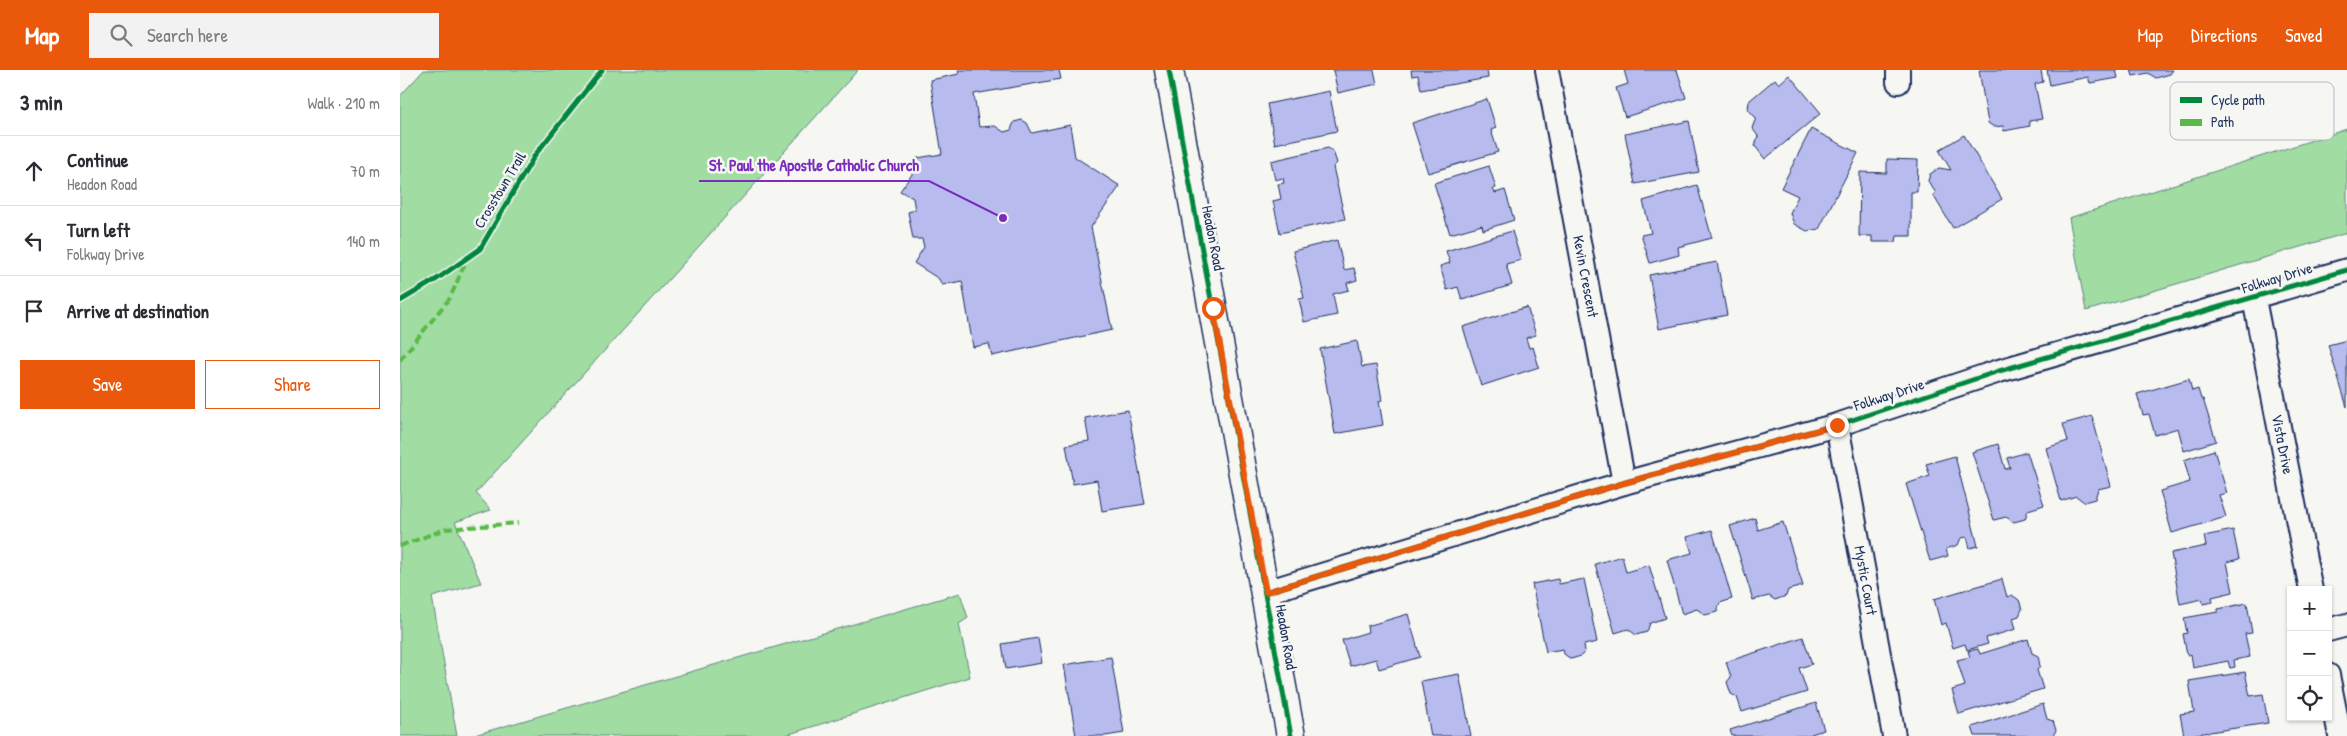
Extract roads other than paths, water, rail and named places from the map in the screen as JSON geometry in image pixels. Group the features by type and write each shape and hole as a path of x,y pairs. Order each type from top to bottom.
{"street":[{"name":"Headon Road","path":"1169,70 1291,736"},
{"name":"Kevin Crescent","path":"1547,70 1624,483"},
{"name":"Folkway Drive","path":"1266,592 1624,483 1837,425 1999,372 2254,299 2347,270"},
{"name":"Vista Drive","path":"2254,299 2310,586"},
{"name":"Mystic Court","path":"1837,425 1894,736"},
{"path":"2332,629 2347,625"},
{"path":"2328,676 2340,736"}],"place":[{"name":"St. Paul the Apostle Catholic Church","path":"1003,218"}]}
